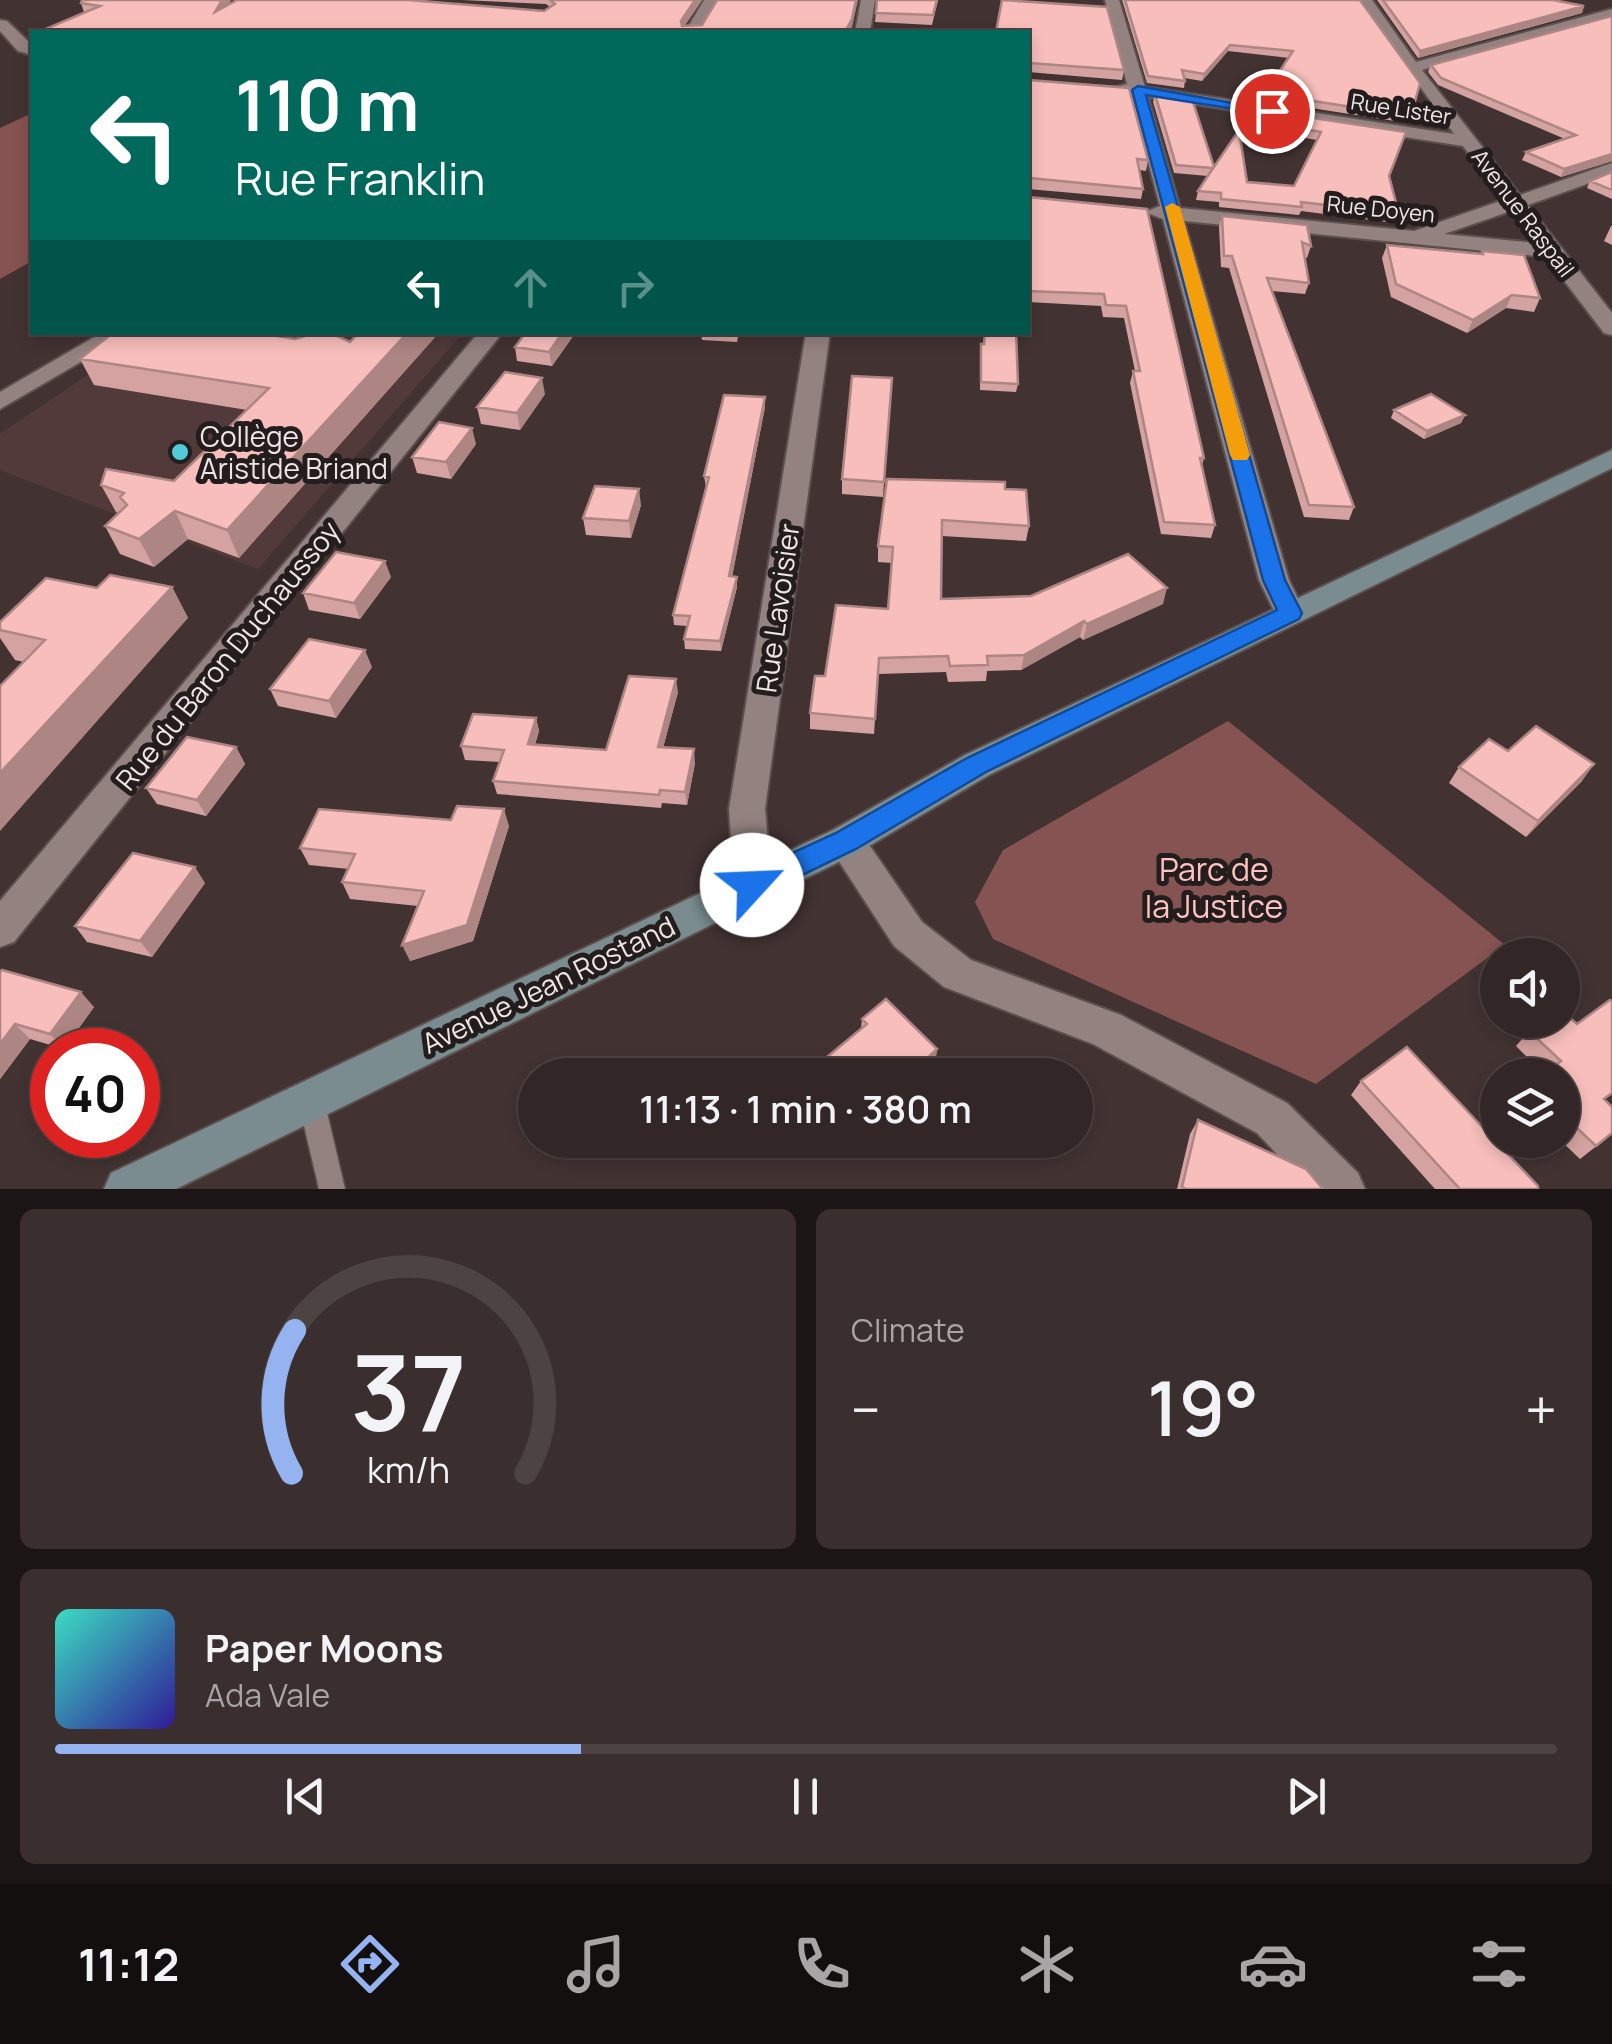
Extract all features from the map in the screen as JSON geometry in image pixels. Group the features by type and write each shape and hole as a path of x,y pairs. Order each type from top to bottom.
{"street":[{"path":"693,30 711,0"},
{"path":"863,30 868,0"},
{"name":"Avenue Raspail","path":"1365,0 1412,68 1612,328"},
{"path":"1092,7 1114,4 1274,580 1290,613"},
{"path":"1579,5 1612,11"},
{"path":"1412,68 1612,11"},
{"path":"2,24 30,50"},
{"name":"Rue Lister","path":"1097,86 1470,142"},
{"path":"1414,238 1612,168"},
{"name":"Rue Doyen","path":"1142,210 1551,251"},
{"path":"0,402 116,335"},
{"name":"Rue du Baron Duchaussoy","path":"0,930 490,335"},
{"name":"Rue Lavoisier","path":"752,885 748,809 818,335"},
{"name":"Avenue Jean Rostand","path":"127,1189 846,841 976,765 1612,458"},
{"path":"846,841 908,934 958,974 1106,1029 1272,1118 1342,1189"}],"lane":[{"path":"311,1099 332,1189"}],"shaded area":[{"name":"Collège Aristide Briand","path":"147,335 461,335 258,569 0,470 0,434"}],"green space":[{"path":"30,114 30,262 0,279 0,128"},
{"name":"Parc de la Justice","path":"1228,721 1496,938 1480,938 1480,963 1316,1084 993,939 975,902 1003,850"}],"building":[{"path":"222,0 215,12 237,0 408,0 544,11 555,4 550,0 695,0 681,21 682,26 702,25 717,0 856,0 846,30 43,30 100,6 81,3"},
{"path":"877,0 937,0 933,15 876,13"},
{"path":"1002,0 1107,7 1124,70 1030,63 1030,30 996,30"},
{"path":"1125,0 1360,0 1420,83 1411,116 1274,95 1277,88 1269,87 1293,51 1230,45 1204,74 1182,70 1185,81 1148,76"},
{"path":"1383,0 1553,0 1584,6 1420,51"},
{"path":"1612,16 1612,154 1564,169 1526,152 1576,135 1441,78 1431,65"},
{"path":"1030,80 1129,88 1148,160 1137,159 1143,189 1030,178"},
{"path":"1155,94 1192,99 1214,167 1239,130 1247,182 1294,186 1321,132 1261,122 1266,111 1406,132 1389,176 1399,214 1301,202 1302,207 1221,199 1221,193 1198,191 1213,168 1176,165"},
{"path":"1612,172 1612,190 1590,181"},
{"path":"1030,197 1147,209 1204,458 1200,458 1215,525 1164,522 1133,371 1140,371 1126,306 1106,305 1104,294 1030,291"},
{"path":"1222,216 1307,225 1311,246 1302,242 1309,283 1267,278 1354,507 1309,505 1232,256 1224,256"},
{"path":"1387,245 1524,255 1540,298 1512,295 1473,320 1396,284"},
{"path":"110,335 270,335 295,339 335,335 350,342 356,335 405,335 227,530 175,511 139,539 105,526 127,505 120,497 124,493 101,485 106,469 174,481 269,388 80,359"},
{"path":"524,335 561,335 549,352 515,347"},
{"path":"985,335 1016,335 1018,384 981,382"},
{"path":"505,372 542,378 517,413 477,407"},
{"path":"852,376 892,378 884,482 842,479"},
{"path":"1431,394 1465,415 1427,431 1394,410"},
{"path":"724,395 765,397 729,576 737,577 720,641 684,639 690,616 673,615 709,477 704,476"},
{"path":"439,422 472,428 446,462 412,457"},
{"path":"887,479 1005,482 1005,489 1026,490 1029,526 942,520 941,599 1031,596 1128,554 1167,588 1087,624 1084,621 1024,655 987,656 988,665 950,666 948,656 879,658 875,719 810,713 815,676 825,676 836,605 888,609 893,547 878,546"},
{"path":"595,486 639,489 629,521 583,518"},
{"path":"336,552 385,561 354,603 303,593"},
{"path":"110,575 172,587 0,773 0,686 45,640 0,630 0,622 46,578 97,588"},
{"path":"309,639 365,650 329,701 270,689"},
{"path":"629,676 676,679 658,747 694,749 685,792 660,790 659,795 493,781 504,750 461,746 473,714 536,718 528,744 606,750"},
{"path":"1536,726 1594,764 1538,821 1459,767 1489,739 1508,751"},
{"path":"187,737 236,747 197,800 146,788"},
{"path":"457,806 504,809 467,925 402,945 424,891 342,882 355,854 300,848 319,809 451,820"},
{"path":"133,853 195,867 140,941 75,926"},
{"path":"0,972 81,992 54,1028 15,1024 0,1044"},
{"path":"886,999 937,1049 928,1058 826,1058 867,1024 862,1019"},
{"path":"1612,1001 1612,1093 1604,1099 1612,1107 1612,1133 1596,1146 1580,1131 1580,1058 1558,1058 1536,1038 1580,1038 1580,1022"},
{"path":"1407,1047 1480,1124 1480,1158 1512,1158 1538,1189 1460,1189 1361,1081"},
{"path":"1198,1120 1306,1169 1323,1189 1182,1187"}],"slow traffic":[{"path":"1172,207 1240,455"}],"place":[{"name":"Collège Aristide Briand","path":"180,452"}],"route":[{"path":"752,885 846,841 976,765 1290,613 1274,580 1138,90 1272,111"}]}
